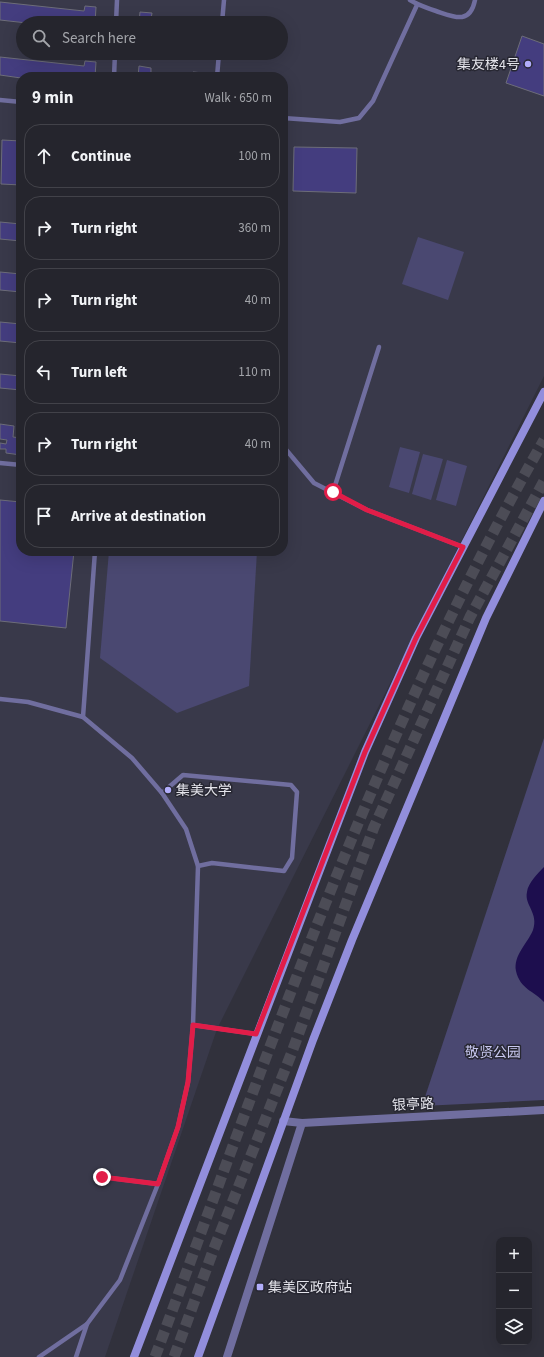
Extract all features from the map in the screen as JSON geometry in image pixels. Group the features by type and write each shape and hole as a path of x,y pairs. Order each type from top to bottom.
{"main road":[{"path":"134,1357 256,1034 365,752 416,638 544,394"},
{"path":"198,1357 283,1121 350,947 483,625 544,501"}],"street":[{"name":"银亭路","path":"283,1121 302,1123 544,1110"},
{"path":"227,1357 302,1123"}],"lane":[{"path":"116,16 117,0"},
{"path":"223,16 224,0"},
{"path":"410,0 458,19 468,15 473,8 475,0"},
{"path":"288,118 340,122 359,118 373,101 417,4"},
{"path":"114,72 115,60"},
{"path":"217,72 218,60"},
{"path":"0,100 16,102"},
{"path":"333,492 379,347"},
{"path":"288,452 314,483 367,510 463,547"},
{"path":"0,463 16,465"},
{"path":"83,717 95,556"},
{"path":"0,698 28,702 83,717 132,758 162,793 186,829 198,866 193,1025 188,1082 178,1127 158,1184 120,1280 86,1324 39,1357"},
{"path":"162,793 183,775 291,786 297,792 292,858 284,871 212,864 198,866"},
{"path":"193,1025 256,1034"},
{"path":"102,1177 158,1184"},
{"path":"76,1357 86,1324"}],"shaded area":[{"name":"集美大学","path":"0,0 544,0 544,376 217,1029 105,1357 0,1357"},
{"path":"544,867 544,1002 524,986 518,977 516,965 519,954 531,935 534,924 533,914 527,897 529,885"}],"green space":[{"path":"418,237 464,252 448,300 402,284"},
{"path":"400,447 420,452 409,493 389,487"},
{"path":"423,454 443,459 431,500 412,494"},
{"path":"447,460 467,466 456,506 436,500"},
{"path":"109,556 257,556 249,686 177,713 100,658"},
{"name":"敬贤公园","path":"544,738 544,1100 422,1106"}],"building":[{"path":"0,2 84,11 85,6 96,7 95,16 16,16 16,22 0,20"},
{"path":"140,12 152,13 152,16 140,16"},
{"name":"集友楼4号","path":"522,36 544,44 544,96 506,83"},
{"path":"0,57 16,59 16,60 84,66 85,61 96,62 95,72 16,72 16,77 0,75"},
{"path":"139,66 151,68 151,72 138,72"},
{"path":"2,140 16,141 16,185 1,184"},
{"path":"294,147 357,148 356,193 293,191"},
{"path":"0,222 16,224 16,241 0,239"},
{"path":"0,272 16,274 16,292 0,290"},
{"path":"0,322 16,324 16,343 0,341"},
{"path":"0,374 16,376 16,390 0,388"},
{"path":"0,424 14,426 13,437 16,437 16,454 6,453 6,449 0,449 0,443 6,444 7,440 0,439"},
{"path":"0,500 16,502 16,556 73,556 66,628 0,621"}],"tunnel":[{"path":"155,1357 285,1006 379,775 430,661 484,550 544,440"},
{"path":"174,1357 213,1251 292,1052 374,827 470,617 544,481"}],"place":[{"name":"集友楼4号","path":"528,64"},
{"name":"集美大学","path":"168,790"},
{"name":"集美区政府站","path":"260,1287"}],"route":[{"path":"102,1177 158,1184 178,1127 188,1082 193,1025 256,1034 365,752 416,638 463,547 367,510 333,492"}]}
